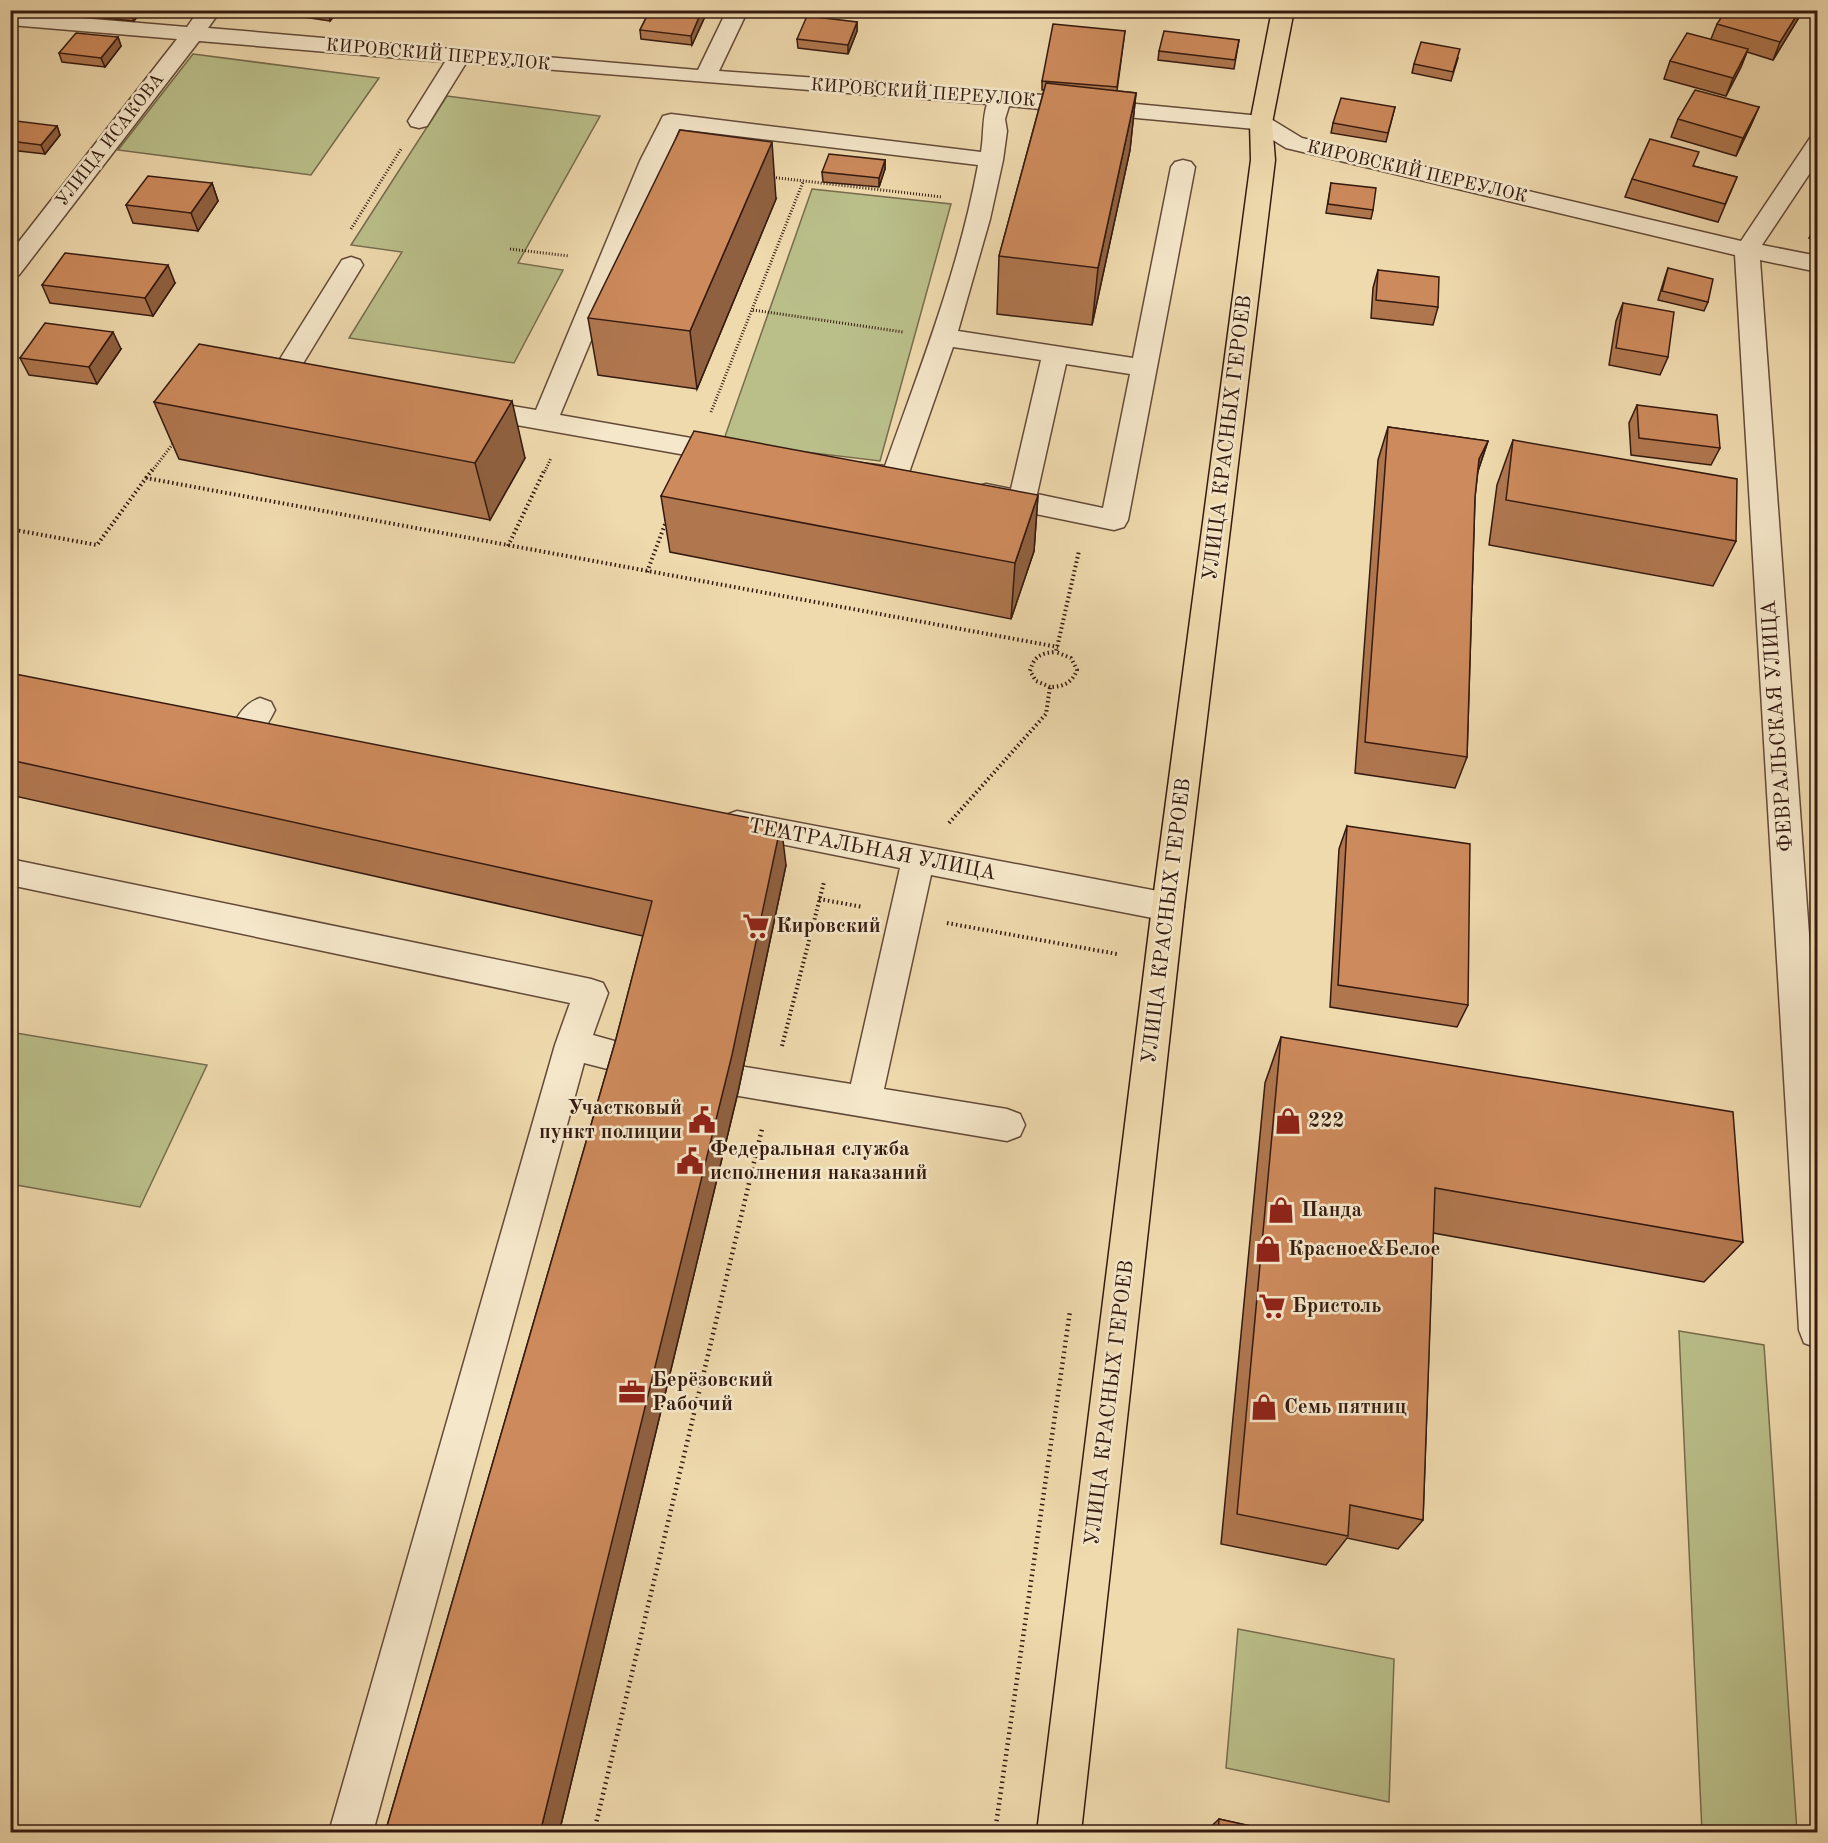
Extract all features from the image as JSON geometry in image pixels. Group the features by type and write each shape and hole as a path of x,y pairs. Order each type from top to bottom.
{"main road":[{"name":"УЛИЦА КРАСНЫХ ГЕРОЕВ","path":"1059,1833 1168,907 1263,160 1261,123 1283,10"}],"street":[{"name":"УЛИЦА ИСАКОВА","path":"10,270 211,10"},
{"path":"545,420 652,161 685,90 705,78 738,10"},
{"name":"КИРОВСКИЙ ПЕРЕУЛОК","path":"10,18 705,78 1000,98 1261,123 1294,142 1747,250 1818,264"},
{"path":"419,121 459,57"},
{"path":"837,469 907,479 943,337 983,202 996,131 994,119 1000,98"},
{"path":"671,122 991,160"},
{"path":"1747,250 1818,143"},
{"path":"964,490 1114,520 1184,167"},
{"name":"ФЕВРАЛЬСКАЯ УЛИЦА","path":"1747,250 1818,1330"},
{"path":"284,375 351,265"},
{"path":"943,337 1144,368"},
{"path":"1022,500 1055,354"},
{"path":"454,404 695,449 754,457"},
{"path":"243,721 281,736"},
{"name":"ТЕАТРАЛЬНАЯ УЛИЦА","path":"705,818 1168,907"},
{"path":"864,1102 919,858"},
{"path":"10,872 591,993 572,1045 351,1833"},
{"path":"572,1045 631,1060"},
{"path":"756,1084 1007,1125"}],"path":[{"path":"351,265 330,262 419,121"},
{"path":"768,177 983,202"},
{"path":"695,449 803,182"},
{"path":"753,310 943,337"},
{"path":"10,529 97,545 180,435"},
{"path":"146,478 1058,647"},
{"path":"647,572 668,518"},
{"path":"1056,652 1080,545"},
{"path":"1056,652 1071,658 1077,670 1074,679 1062,687 1050,687 1036,681 1030,671 1032,660 1043,653 1056,652"},
{"path":"919,858 1046,714 1050,687"},
{"path":"594,1833 756,1084 819,899 834,843"},
{"path":"819,899 1122,954"},
{"path":"995,1833 1072,1299"}],"green space":[{"path":"193,54 379,78 311,175 118,150"},
{"path":"447,96 600,116 518,263 563,270 514,363 349,338 402,252 351,245"},
{"path":"812,189 951,204 880,461 723,442"},
{"path":"10,1032 207,1065 140,1207 11,1184"},
{"path":"1679,1331 1764,1345 1797,1832 1702,1832"},
{"path":"1238,1629 1394,1659 1389,1802 1226,1768"}],"building":[{"path":"650,10 702,10 691,36 640,30"},
{"path":"1726,10 1800,10 1780,42 1717,24"},
{"path":"807,16 857,22 848,45 797,39"},
{"path":"1053,24 1125,31 1117,87 1042,81"},
{"path":"1164,31 1239,40 1235,60 1159,51"},
{"path":"76,33 118,37 101,58 59,53"},
{"path":"1687,33 1748,49 1733,78 1670,61"},
{"path":"1421,42 1460,49 1453,72 1414,64"},
{"path":"1046,83 1136,93 1098,268 999,256"},
{"path":"1695,90 1759,107 1743,138 1678,119"},
{"path":"1341,98 1395,107 1388,133 1333,123"},
{"path":"16,121 57,126 41,145 10,141 10,128"},
{"path":"680,130 772,142 690,331 588,318"},
{"path":"1650,139 1699,152 1693,166 1737,177 1725,204 1632,179"},
{"path":"829,154 885,160 879,178 822,172"},
{"path":"148,176 212,183 191,213 126,205"},
{"path":"1331,183 1376,188 1373,210 1328,204"},
{"path":"65,253 168,265 145,298 42,285"},
{"path":"1668,268 1713,279 1708,302 1662,291"},
{"path":"1378,270 1439,277 1438,307 1376,300"},
{"path":"1623,303 1674,312 1668,357 1616,348"},
{"path":"45,323 113,332 89,367 20,358"},
{"path":"199,344 512,401 475,463 154,402"},
{"path":"1637,405 1717,415 1720,448 1639,438"},
{"path":"1388,427 1488,441 1479,459 1475,497 1467,757 1365,742"},
{"path":"694,431 1038,495 1015,563 661,496"},
{"path":"1513,440 1737,479 1736,541 1506,500"},
{"path":"10,673 781,824 732,1055 540,1833 385,1833 616,1039 652,901 10,760"},
{"path":"1347,826 1470,844 1468,1005 1338,985"},
{"path":"1281,1037 1733,1112 1743,1242 1435,1188 1423,1520 1350,1505 1348,1536 1237,1514"},
{"path":"1219,1819 1282,1833 1218,1833"}],"place":[{"name":"Кировский","path":"756,926"},
{"name":"Участковый пункт полиции","path":"702,1120"},
{"name":"222","path":"1288,1121"},
{"name":"Федеральная служба исполнения наказаний","path":"690,1161"},
{"name":"Панда","path":"1281,1210"},
{"name":"Красное&Белое","path":"1268,1249"},
{"name":"Бристоль","path":"1272,1306"},
{"name":"Берёзовский Рабочий","path":"632,1392"},
{"name":"Семь пятниц","path":"1264,1407"}]}
